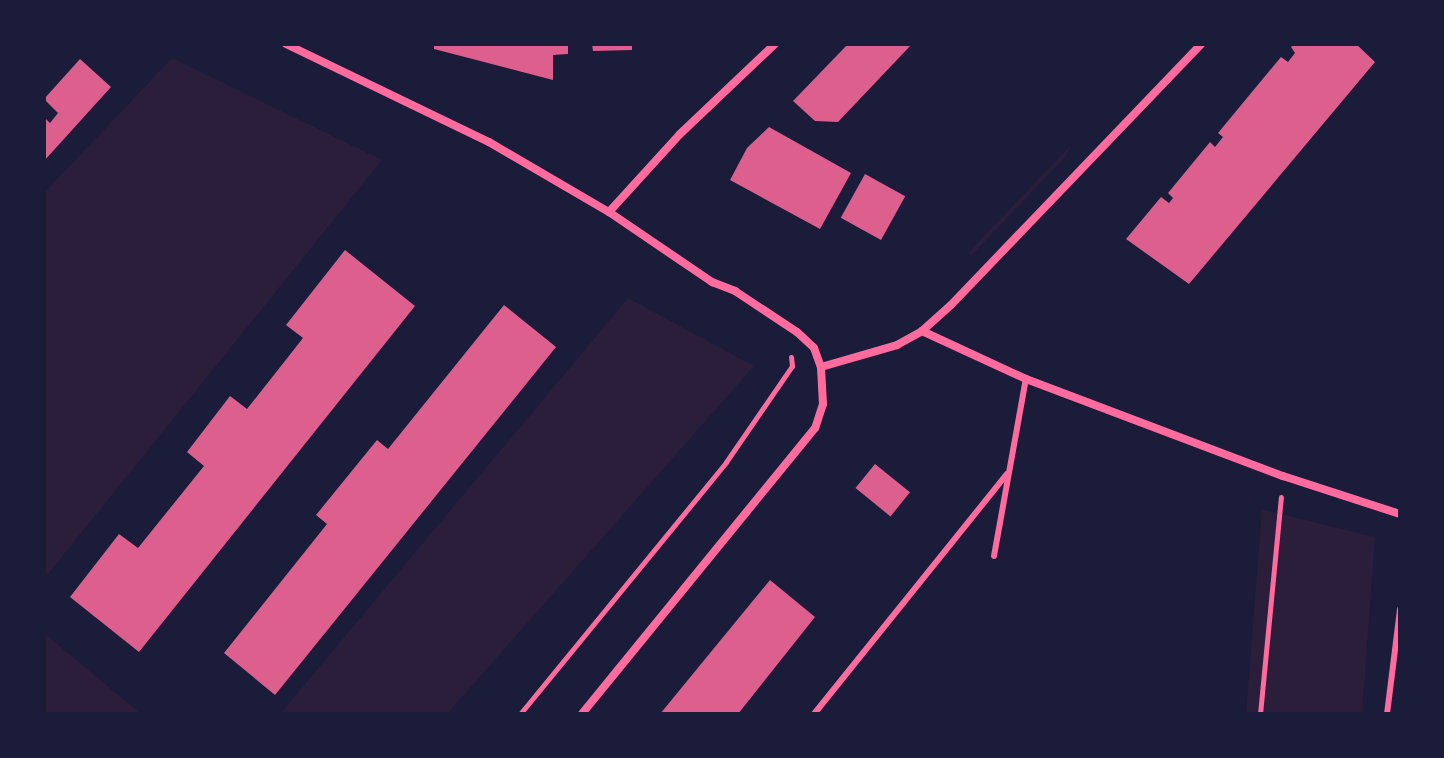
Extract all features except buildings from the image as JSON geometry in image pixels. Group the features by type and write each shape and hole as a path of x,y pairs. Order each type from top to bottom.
{"street":[{"path":"286,44 489,142 609,212 712,282 735,291 797,332 814,348 821,367 823,404 815,428 582,714"},
{"path":"609,212 680,134 775,44"},
{"path":"821,367 897,345 922,331 951,305 1201,44"},
{"path":"922,331 1026,379 1283,476 1400,514"}],"lane":[{"path":"994,556 1026,379"},
{"path":"814,714 1007,474"},
{"path":"1387,714 1400,609"}],"path":[{"path":"520,714 726,462 792,366 791,356"},
{"path":"1260,714 1283,476"}],"shaded area":[{"path":"172,58 382,160 44,579 44,193"},
{"path":"1071,145 1066,156 971,256 968,253"},
{"path":"628,298 754,366 447,714 280,714"},
{"path":"1262,509 1375,537 1362,714 1246,714"},
{"path":"44,633 141,714 44,714"}]}
